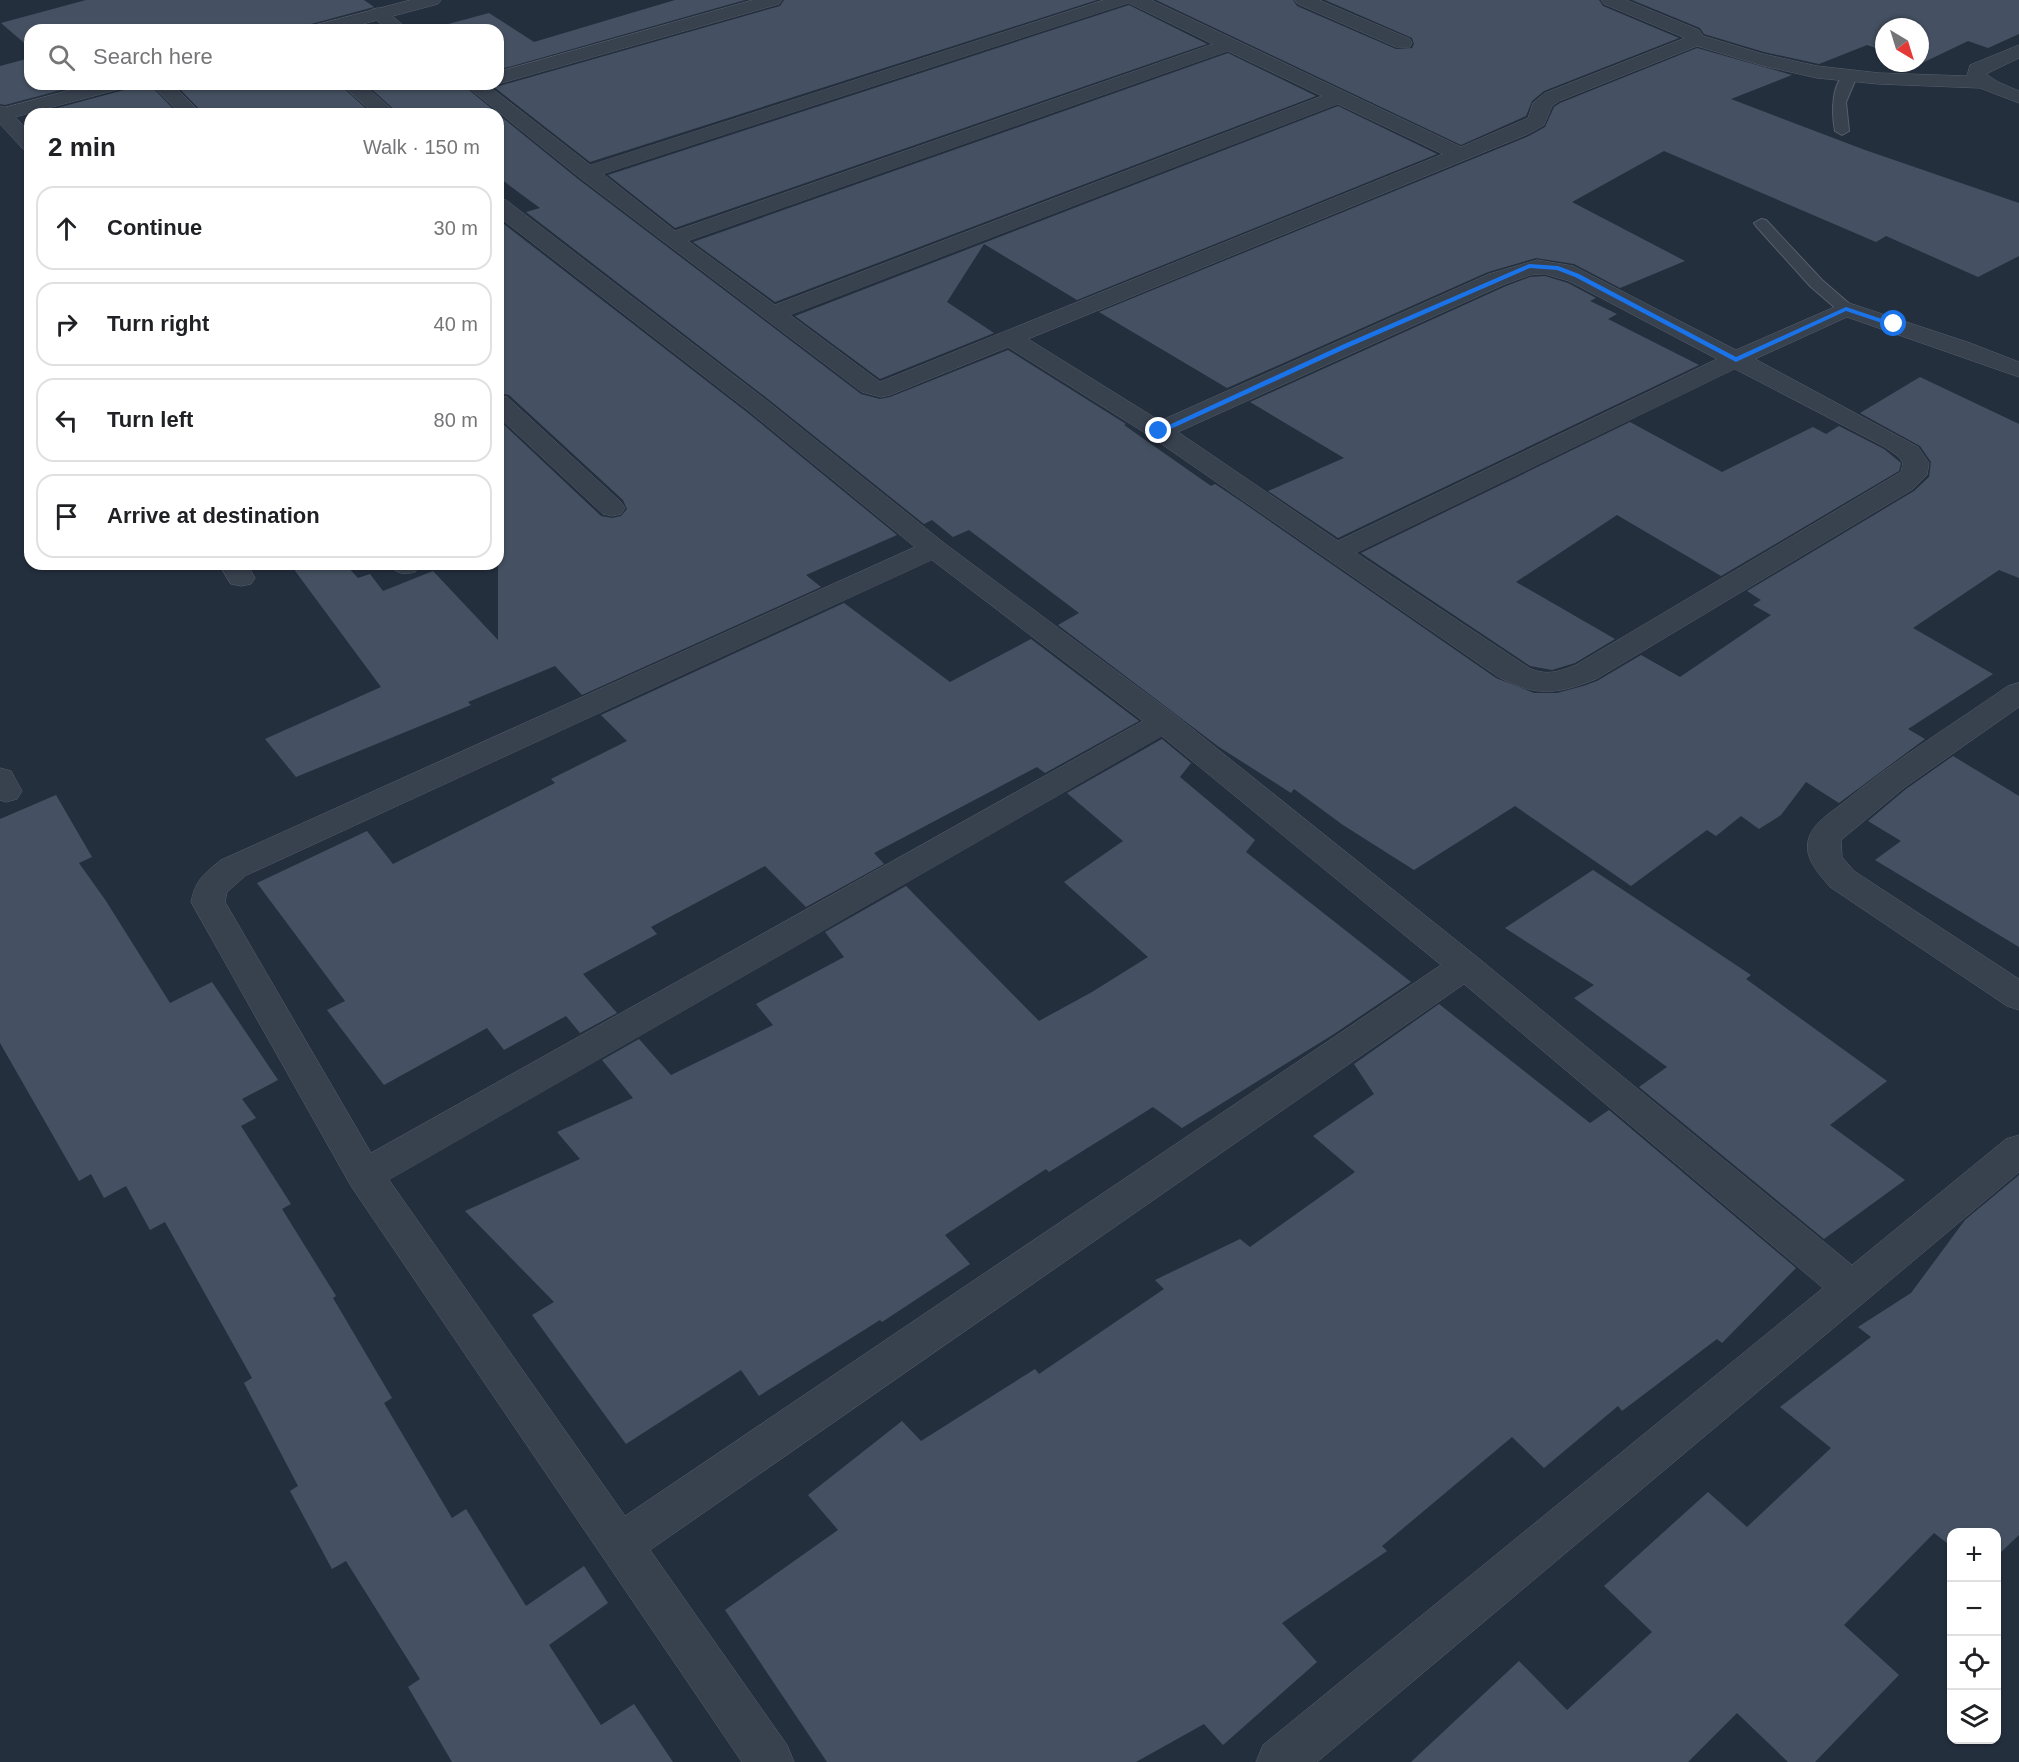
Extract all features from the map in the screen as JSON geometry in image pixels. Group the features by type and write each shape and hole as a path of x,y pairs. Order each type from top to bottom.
{"street":[{"path":"341,24 432,0"},
{"path":"504,76 773,0"},
{"path":"586,173 1122,0"},
{"path":"1136,0 1461,155"},
{"path":"1304,0 1403,44"},
{"path":"1610,0 1682,29 1692,34 1696,40"},
{"path":"378,14 392,24"},
{"path":"482,90 672,239 872,387 882,390 1538,122 1543,103 1552,97 1696,40 1774,63 1850,76 1983,82 2019,97"},
{"path":"672,239 1227,45"},
{"path":"1983,82 1976,75 1977,69 2019,51"},
{"path":"24,139 1,114 93,90"},
{"path":"167,90 186,108"},
{"path":"358,90 380,108"},
{"path":"772,314 1338,97"},
{"path":"504,210 758,406 934,549 1164,722 1465,966 1851,1288"},
{"path":"1008,337 1159,431 1507,669 1528,681 1547,684 1566,681 1586,672 1894,489 1914,475 1916,463 1909,452 1902,447 1577,276 1558,268 1529,266 1159,431"},
{"path":"1337,552 1736,359 1846,309 2019,370"},
{"path":"504,408 612,508"},
{"path":"770,1762 363,1175 208,902 211,887 232,868 934,549"},
{"path":"2019,693 1912,768 1843,820 1825,837 1826,860 1842,879 2019,997"},
{"path":"363,1175 1164,722"},
{"path":"619,1546 1465,966"},
{"path":"1280,1762 2019,1150"}],"lane":[{"path":"1842,131 1838,113 1839,96 1850,76"},
{"path":"1761,223 1816,283 1846,309"}],"building":[{"path":"86,0 364,0 374,7 311,24 24,24 24,43 1,23"},
{"path":"675,0 745,0 504,68 504,24 448,24 489,13 534,42"},
{"path":"784,0 1097,0 590,162 498,90 504,90 504,85 780,6"},
{"path":"1156,0 1293,0 1297,6 1396,49 1412,48 1414,44 1412,38 1325,0 1599,0 1603,6 1679,38 1544,91 1532,101 1526,116 1461,145"},
{"path":"1632,0 2019,0 2019,34 1988,48 1968,41 1929,60 1929,18 1875,18 1875,48 1867,45 1819,64 1764,52 1704,34 1700,28"},
{"path":"1129,5 1207,44 675,228 608,175"},
{"path":"1697,48 1792,75 1731,99 1865,150 2019,203 2019,256 1978,277 1886,236 1876,242 1664,151 1572,202 1685,261 1620,288 1574,264 1536,258 1488,272 1227,388 1099,312 1529,136 1545,127 1554,107 1560,103"},
{"path":"1228,53 1316,96 775,302 693,242"},
{"path":"24,60 24,90 61,90 5,105 0,104 0,66"},
{"path":"124,90 155,90 172,108 57,108"},
{"path":"181,90 346,90 365,108 198,108"},
{"path":"373,90 469,90 491,108 392,108"},
{"path":"1338,106 1437,154 1077,300 984,244 947,302 994,333 880,379 795,316"},
{"path":"504,119 578,179 861,394 880,399 890,397 1008,350 1126,424 1124,425 1211,486 1215,484 1242,502 1496,678 1534,693 1557,693 1583,686 1597,681 1641,655 1680,677 1771,615 1753,605 1761,600 1747,591 1914,491 1929,477 1931,462 1920,446 1860,413 1920,377 2019,424 2019,578 1999,570 1913,628 1993,674 1908,729 1925,739 1839,803 1806,782 1781,815 1759,829 1741,816 1716,836 1707,830 1631,886 1515,806 1414,870 1343,825 1294,789 1291,793 1219,747 1058,625 1079,613 969,530 953,537 932,520 924,524 768,399 526,212 540,208 504,181"},
{"path":"504,224 748,413 897,535 806,575 821,587 582,695 555,666 468,702 471,705 296,777 265,739 381,687 294,570 351,570 358,578 370,574 383,591 433,571 498,640 498,570 504,570 504,425 601,516 612,518 621,516 627,509 623,500 509,395 504,394"},
{"path":"1545,276 1568,283 1596,298 1590,301 1617,314 1608,319 1699,365 1338,538 1268,491 1344,458 1250,402 1506,286 1530,277"},
{"path":"1630,422 1722,472 1813,427 1826,434 1839,426 1884,449 1901,463 1899,471 1721,576 1617,515 1516,582 1615,639 1575,663 1552,670 1530,666 1361,553"},
{"path":"844,603 950,682 1031,639 1139,721 1045,773 1037,767 874,853 884,864 806,907 765,866 651,927 657,934 583,974 617,1013 580,1033 566,1016 504,1050 487,1028 384,1085 327,1010 345,1001 257,883 367,831 393,864 555,783 551,779 627,741 601,715"},
{"path":"1162,739 1191,763 1180,777 1255,840 1246,852 1411,982 1334,1034 1182,1128 1153,1107 1049,1172 1046,1169 945,1235 970,1264 882,1322 880,1320 759,1396 741,1370 626,1444 532,1315 554,1302 465,1211 580,1159 557,1132 633,1098 602,1060 639,1039 671,1075 773,1025 756,1004 844,957 825,932 906,886 1039,1021 1092,992 1148,957 1064,882 1123,841 1067,793"},
{"path":"1953,756 2019,796 2019,947 1875,860 1901,841 1868,821 1906,789"},
{"path":"56,795 92,857 79,863 106,901 170,1003 212,982 278,1080 242,1099 256,1118 241,1126 291,1204 282,1209 336,1296 333,1298 392,1398 384,1403 452,1518 466,1509 526,1606 584,1566 608,1603 549,1645 601,1725 634,1704 673,1762 452,1762 408,1687 420,1679 346,1561 332,1569 290,1491 298,1486 244,1383 252,1378 165,1222 150,1230 126,1186 104,1198 91,1174 79,1181 0,1043 0,819"},
{"path":"1593,870 1751,975 1746,979 1887,1081 1830,1125 1905,1180 1824,1239 1639,1087 1667,1067 1574,998 1594,985 1505,928"},
{"path":"1439,1004 1590,1123 1609,1110 1796,1268 1722,1343 1717,1339 1622,1411 1618,1406 1544,1468 1512,1437 1382,1546 1387,1551 1282,1623 1317,1662 1223,1745 1204,1724 1136,1762 827,1762 725,1610 838,1530 808,1495 902,1421 921,1441 1035,1369 1039,1374 1164,1289 1155,1280 1240,1239 1250,1247 1355,1172 1313,1136 1374,1094 1354,1064"},
{"path":"2019,1175 2019,1535 2001,1552 2001,1528 1947,1528 1947,1543 1934,1533 1844,1625 1899,1675 1815,1762 1788,1762 1737,1713 1688,1762 1411,1762 1519,1661 1567,1710 1652,1632 1604,1586 1708,1492 1747,1527 1831,1448 1780,1407 1871,1337 1858,1327 1911,1293 1965,1220"}],"route":[{"path":"1159,431 1345,346 1529,266 1542,265 1558,268 1577,276 1736,359 1846,309 1894,324"}]}
